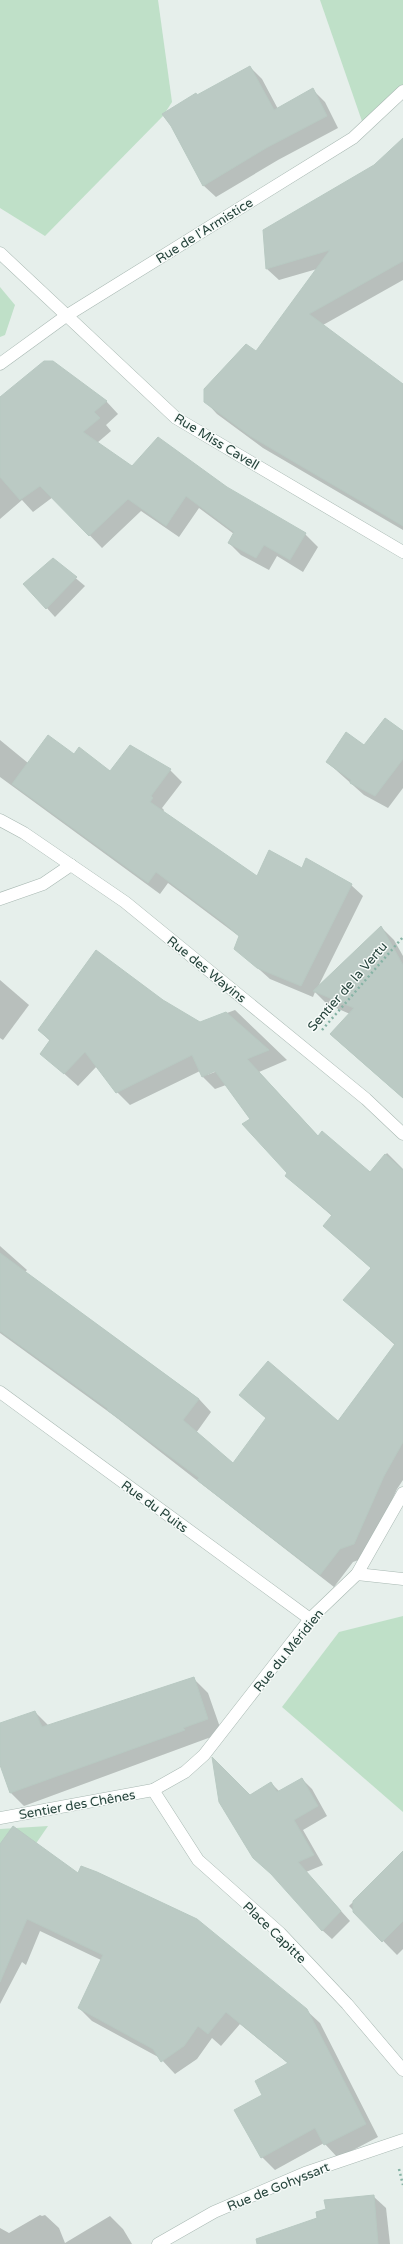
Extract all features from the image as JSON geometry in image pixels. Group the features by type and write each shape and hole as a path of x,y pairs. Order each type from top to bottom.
{"street":[{"name":"Rue de l'Armistice","path":"0,364 66,316 354,138 403,91"},
{"name":"Rue Miss Cavell","path":"0,253 176,418 403,552"},
{"name":"Rue des Wayins","path":"0,820 24,833 125,902 366,1099 403,1134"},
{"path":"0,899 43,884 71,865"},
{"name":"Rue du Puits","path":"0,1392 310,1619"},
{"name":"Rue du Méridien","path":"153,1790 185,1772 204,1755 310,1619 357,1574 403,1493"},
{"path":"357,1574 403,1579"},
{"name":"Sentier des Chênes","path":"0,1818 153,1790"},
{"name":"Place Capitte","path":"153,1790 198,1860 280,1933 347,2004 403,2070"},
{"name":"Rue de Gohyssart","path":"158,2244 214,2212 298,2176 403,2140"}],"path":[{"name":"Sentier de la Vertu","path":"306,1049 403,937"}],"green space":[{"path":"0,0 158,0 172,102 163,116 45,236 0,208"},
{"path":"320,0 403,0 403,91 364,127"},
{"path":"0,287 15,305 5,335 0,337"},
{"path":"403,1616 403,1812 282,1707 339,1632"},
{"path":"48,1826 0,1896 0,1829"}],"building":[{"path":"250,66 274,110 313,88 327,116 266,148 203,186 171,126 162,114 196,93 197,95"},
{"path":"403,138 403,261 309,314 403,384 403,526 250,436 204,402 204,389 246,344 256,351 330,250 266,269 263,230 374,165"},
{"path":"44,361 53,361 107,401 94,412 100,418 83,432 132,466 158,437 227,487 306,533 290,560 264,545 256,558 228,543 234,532 186,496 166,526 128,499 89,536 40,486 20,500 0,477 0,397"},
{"path":"53,558 77,577 46,609 23,584"},
{"path":"385,718 403,731 403,759 375,796 350,783 351,780 326,762 346,732 364,745"},
{"path":"48,735 74,754 79,747 110,771 130,745 171,769 151,796 153,798 150,802 257,876 269,850 302,868 306,858 352,884 301,986 257,968 234,949 239,936 224,923 156,872 148,883 12,784"},
{"path":"381,926 403,965 403,1098 330,1034 354,1008 313,991"},
{"path":"96,950 163,1000 200,1022 226,1012 269,1050 247,1059 318,1136 322,1131 370,1172 385,1154 403,1170 403,1442 384,1476 354,1544 340,1549 320,1575 197,1480 199,1478 107,1410 108,1409 0,1331 0,1253 199,1399 183,1420 233,1463 266,1418 239,1395 268,1361 338,1421 395,1344 343,1300 371,1268 323,1226 332,1215 285,1176 287,1173 242,1124 250,1119 215,1071 202,1077 192,1055 116,1093 85,1052 64,1074 40,1054 50,1040 38,1030"},
{"path":"194,1677 208,1719 183,1728 185,1730 10,1793 0,1765 0,1723 35,1711 42,1727"},
{"path":"212,1757 250,1795 271,1782 277,1792 302,1778 318,1806 294,1820 314,1855 298,1862 341,1911 322,1931 271,1874 253,1858 219,1802"},
{"path":"13,1826 78,1873 81,1866 97,1872 197,1919 307,2009 366,2124 324,2145 315,2128 261,2158 234,2110 262,2095 255,2081 288,2063 226,2012 208,2034 198,2026 184,2046 161,2062 153,2049 78,2008 103,1955 27,1919 0,1982 0,1844"},
{"path":"403,1851 403,1921 382,1942 353,1912 353,1901"},
{"path":"374,2195 378,2244 257,2244 256,2239 317,2218 316,2212 326,2209 324,2200"}]}
